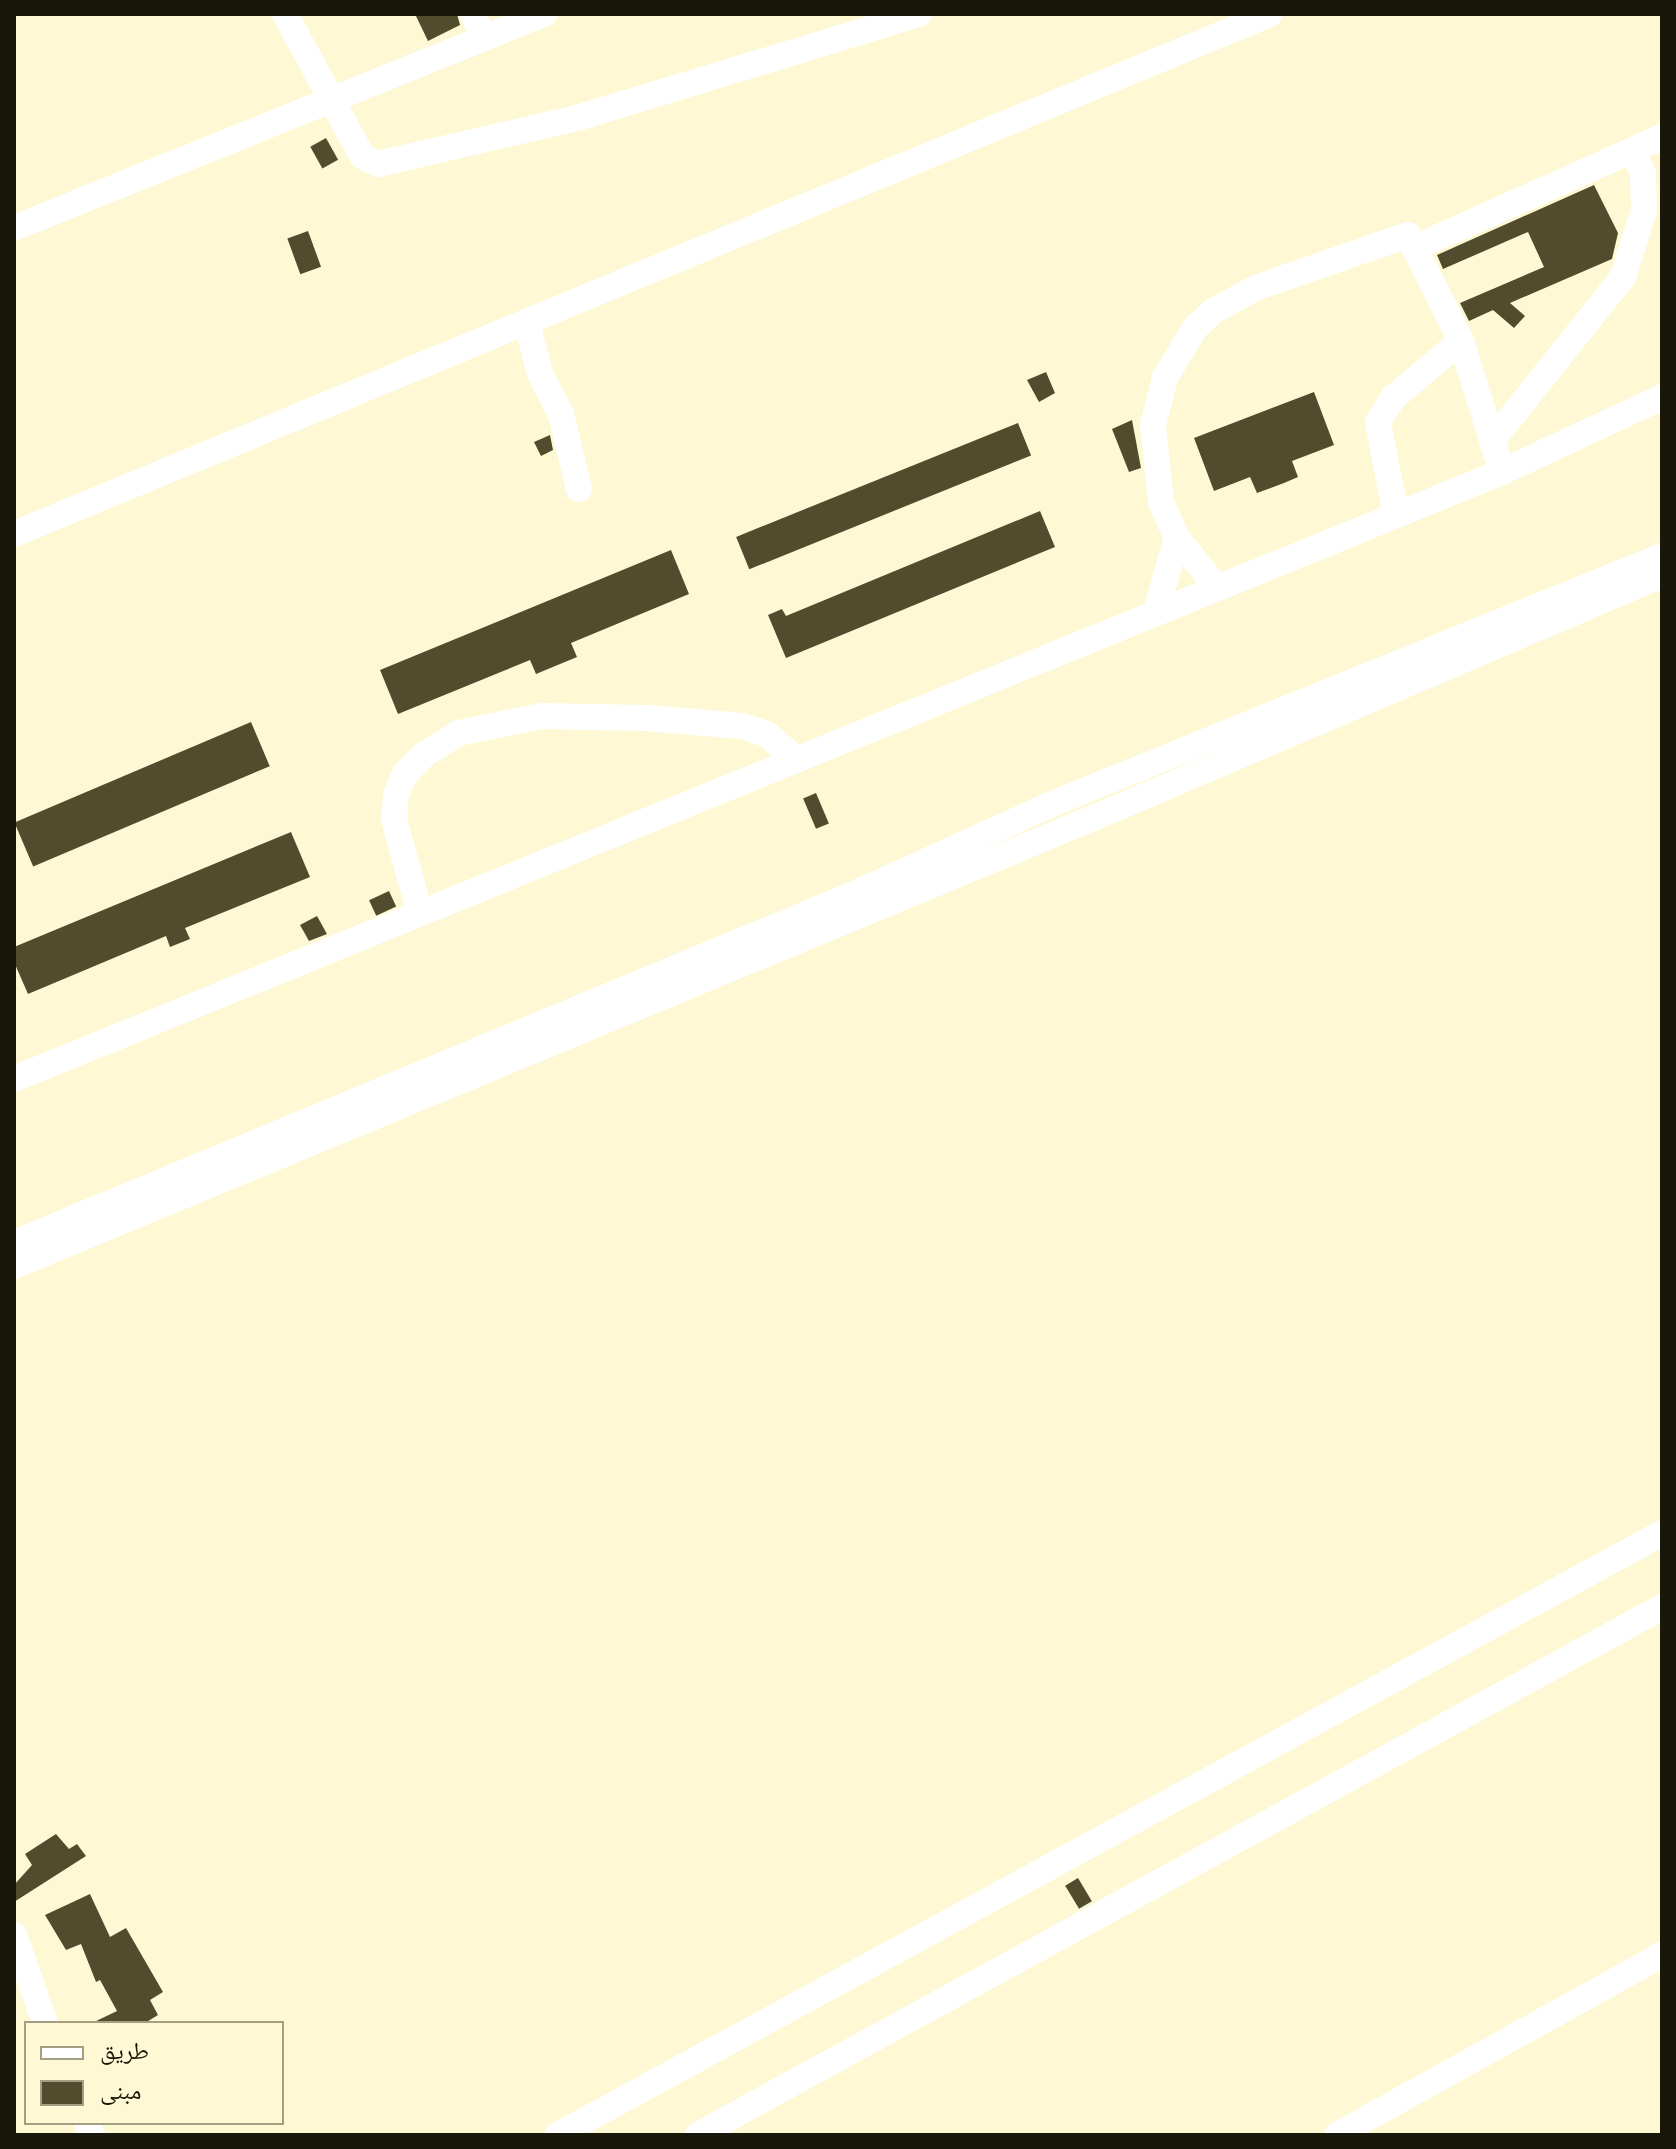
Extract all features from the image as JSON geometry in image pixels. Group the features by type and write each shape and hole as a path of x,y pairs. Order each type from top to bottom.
{"street":[{"path":"285,14 362,156 378,164 577,118 920,14"},
{"path":"14,228 334,100 478,26 544,14"},
{"path":"14,534 1270,14"},
{"path":"1416,247 1662,137"},
{"path":"1492,441 1623,277 1644,210 1643,174 1633,150"},
{"path":"1216,586 1177,538 1161,502 1153,425 1165,378 1195,328 1213,311 1258,287 1400,233 1408,235 1461,341 1502,472"},
{"path":"527,323 540,374 561,414 579,489"},
{"path":"1396,515 1378,422 1393,398 1461,341"},
{"path":"14,1079 419,910 1502,472 1662,397"},
{"path":"1156,611 1177,538"},
{"path":"14,1243 847,897 1074,795 1662,556"},
{"path":"14,1266 1084,822 1662,575"},
{"path":"419,910 394,819 396,794 405,774 425,754 459,733 541,716 647,718 742,726 767,734 795,758"},
{"path":"558,2135 1662,1533"},
{"path":"698,2135 1662,1607"},
{"path":"14,1935 44,2021"},
{"path":"1337,2135 1662,1955"}],"building":[{"path":"415,14 457,14 460,25 428,41"},
{"path":"326,138 338,160 322,169 310,147"},
{"path":"1594,185 1618,233 1612,259 1510,303 1525,316 1514,328 1493,310 1469,321 1460,303 1544,267 1528,232 1443,269 1437,255"},
{"path":"308,231 321,267 300,274 287,239"},
{"path":"1046,372 1055,393 1039,402 1027,380"},
{"path":"1314,392 1334,445 1292,461 1298,477 1284,483 1257,493 1250,477 1214,491 1194,438"},
{"path":"1132,420 1141,468 1129,472 1112,429"},
{"path":"1018,423 1031,455 749,569 736,537"},
{"path":"550,435 553,450 541,456 534,442"},
{"path":"1040,511 1055,547 786,658 768,615 782,609 786,616"},
{"path":"671,550 689,594 571,643 577,657 536,674 530,660 398,714 380,670"},
{"path":"251,722 270,766 33,867 14,822"},
{"path":"816,793 829,823 816,829 803,798"},
{"path":"291,832 310,877 185,928 190,939 170,947 166,936 28,994 14,962 14,947"},
{"path":"389,891 396,906 376,916 369,900"},
{"path":"317,916 327,934 309,941 300,925"},
{"path":"56,1834 69,1849 77,1844 86,1856 14,1902 14,1885 32,1865 25,1854"},
{"path":"1078,1878 1092,1901 1079,1909 1065,1886"},
{"path":"90,1894 110,1937 126,1928 163,1992 150,2000 158,2015 148,2021 96,2021 117,2011 100,1980 96,1982 81,1944 66,1950 45,1915"}]}
